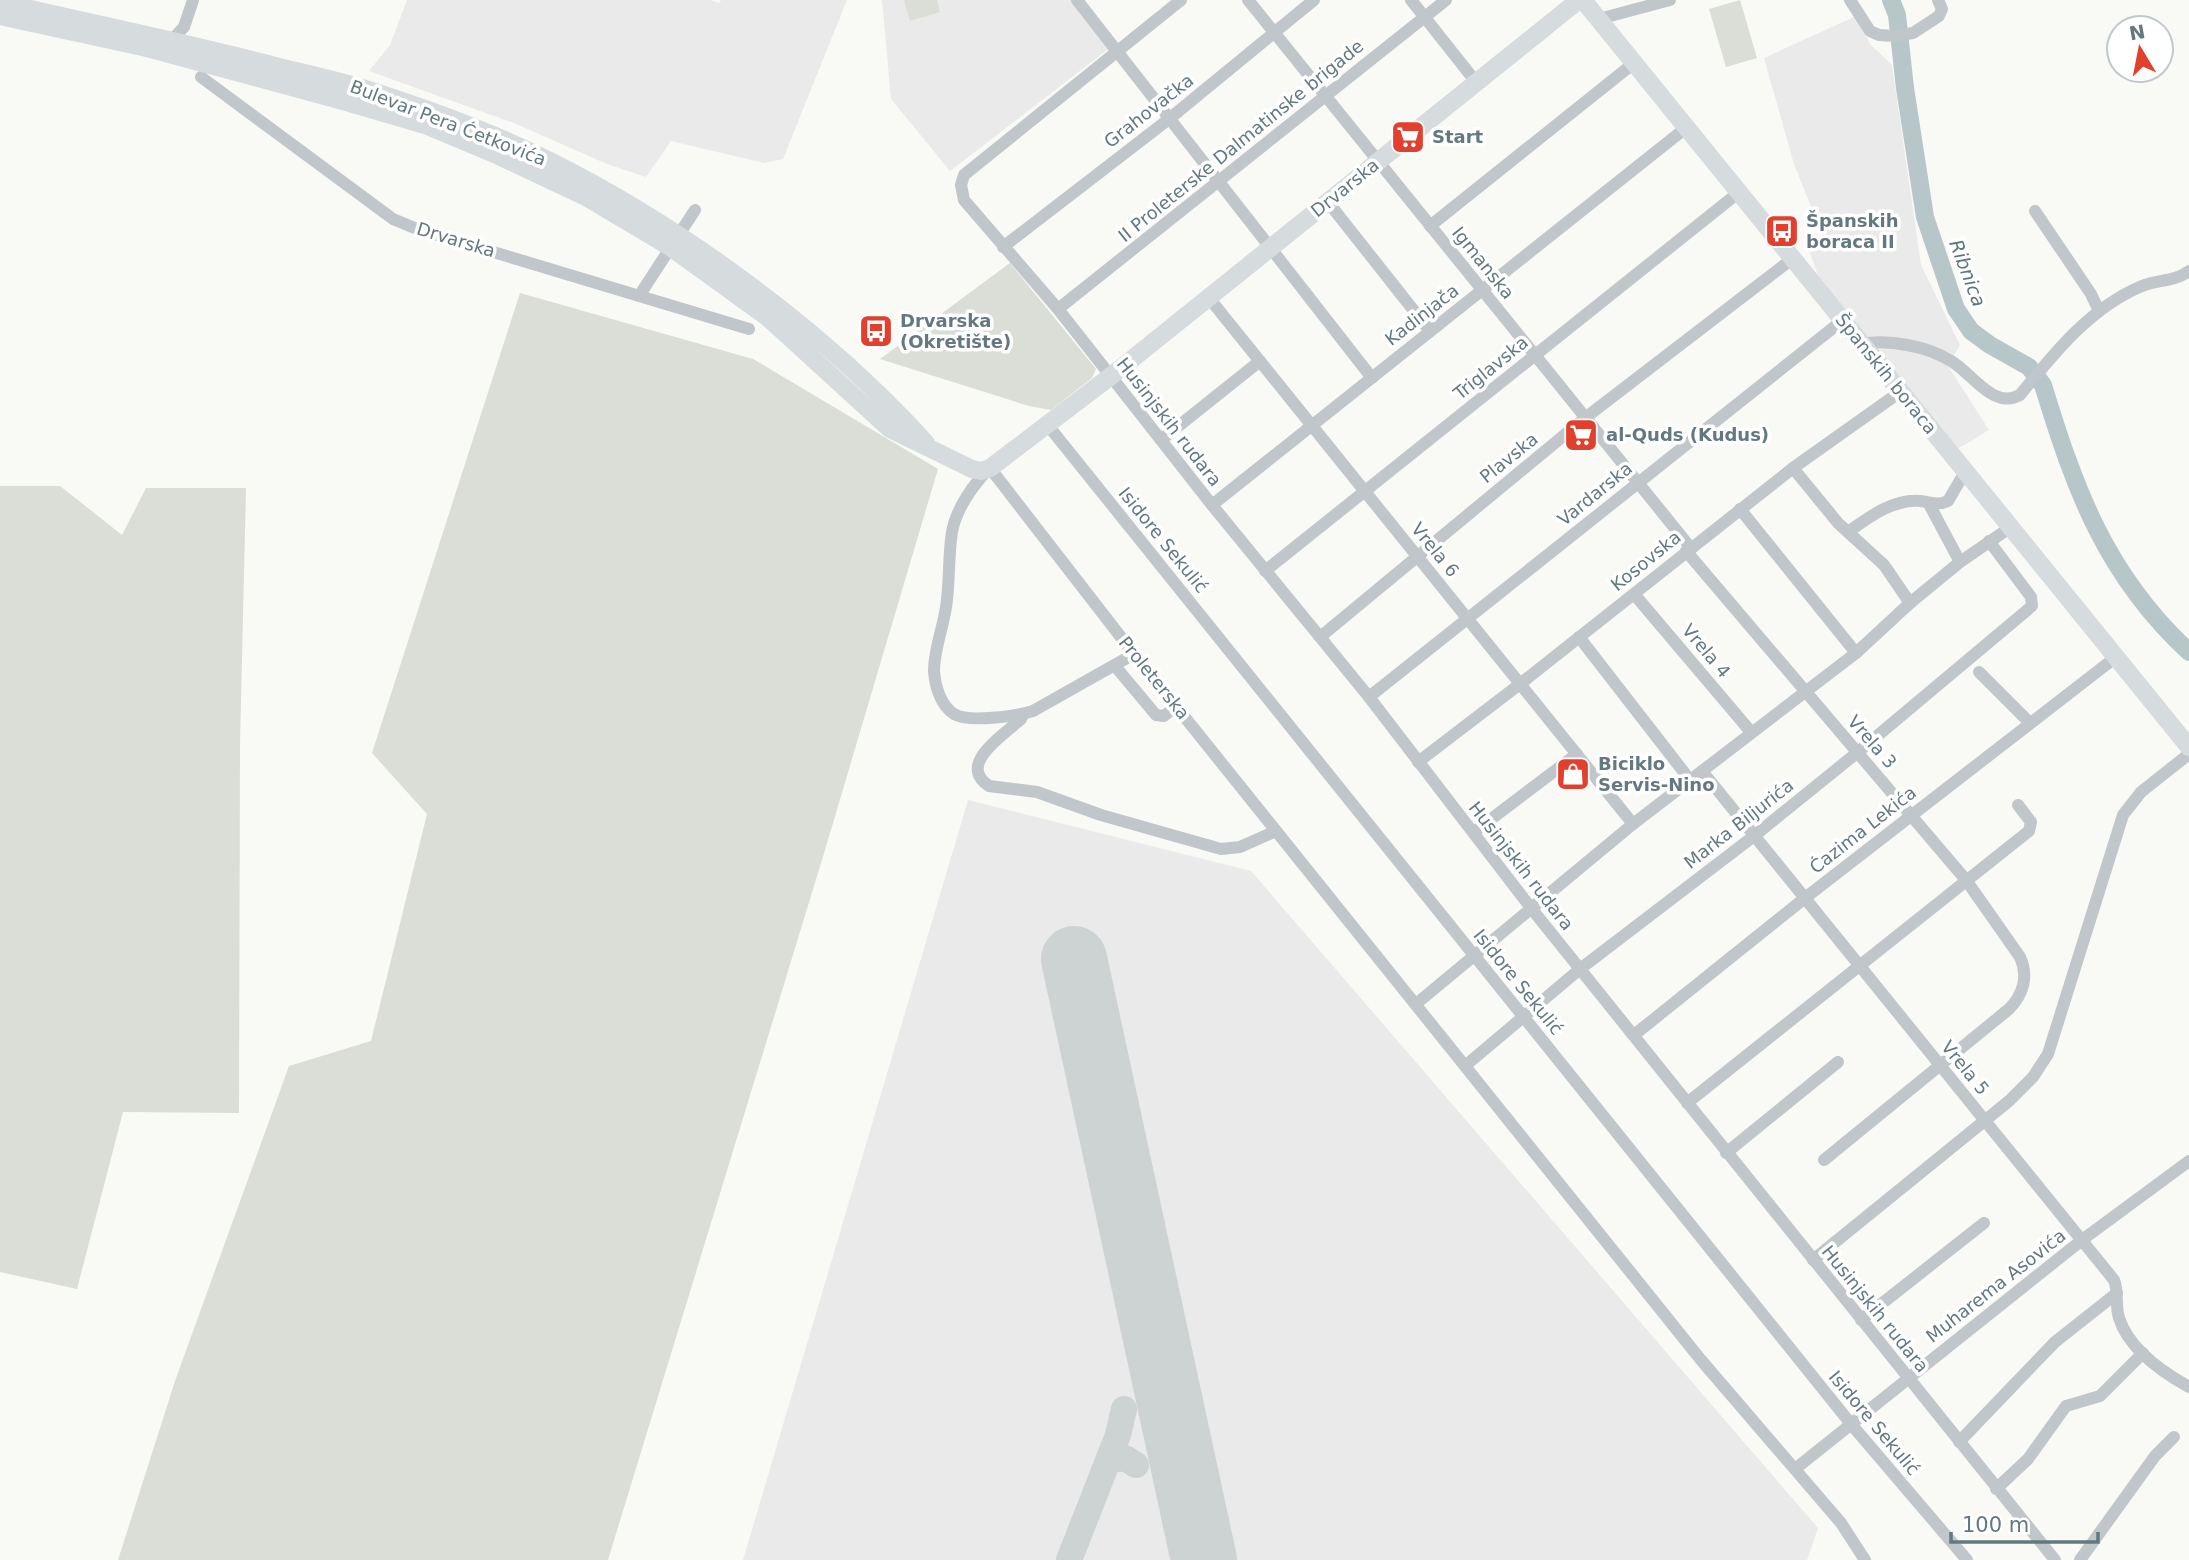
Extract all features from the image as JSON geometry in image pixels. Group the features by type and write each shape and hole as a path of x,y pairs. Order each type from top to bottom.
{"main road":[{"name":"Španskih boraca","path":"1581,0 2189,747"},
{"name":"Drvarska","path":"1111,376 1581,0"},
{"name":"Bulevar Pera Ćetkovića","path":"0,2 148,42 425,125 586,197 674,241"},
{"name":"Bulevar Pera Ćetkovića","path":"0,16 148,42 172,41 198,46 373,91 490,135 552,162 775,305 899,413 932,450 972,469 981,471 990,468"},
{"path":"990,468 1111,376"}],"street":[{"path":"172,41 184,27 192,0"},
{"path":"1077,0 1372,378"},
{"path":"1116,51 1181,0"},
{"name":"Igmanska","path":"1248,0 1688,549"},
{"name":"Grahovačka","path":"1003,247 1169,119 1314,0"},
{"path":"1410,0 1476,82"},
{"name":"II Proleterske Dalmatinske brigade","path":"1058,309 1446,0"},
{"path":"1599,19 1670,0"},
{"path":"1850,0 1870,31 1879,35 1895,36 1913,33 1942,13 1938,0"},
{"name":"Husinjskih rudara","path":"1116,51 964,175 962,193 972,212 1058,309 1368,697 1580,970 2055,1560"},
{"path":"1430,226 1634,64"},
{"name":"Drvarska","path":"201,77 393,219 749,329"},
{"name":"Kadinjača","path":"1212,505 1687,127"},
{"name":"Triglavska","path":"1265,571 1738,193"},
{"path":"1328,202 1430,331"},
{"path":"639,296 695,210"},
{"path":"2035,211 2091,294 2099,311"},
{"name":"Plavska","path":"1320,637 1585,418 1792,259"},
{"path":"1861,344 1889,343 1940,355 1953,361 1983,388 2004,399 2017,397 2075,332 2099,311 2143,285 2176,279 2189,271"},
{"name":"Vrela 6","path":"1209,298 1633,824"},
{"name":"Vardarska","path":"1368,697 1843,320"},
{"path":"1161,440 1260,361"},
{"name":"Kosovska","path":"1418,762 1793,468 1900,391"},
{"name":"Isidore Sekulić","path":"1046,423 1851,1424 1967,1560"},
{"path":"990,468 971,492 953,526 946,605 935,661 936,683 941,697 955,715 979,717 1023,714 1033,711 1134,654"},
{"name":"Proleterska","path":"990,468 1175,706 1701,1360 1841,1523 1864,1560"},
{"path":"1793,468 1848,532 1884,565 1910,603"},
{"path":"1848,532 1883,509 1908,502 1942,504 1948,501 1965,472"},
{"path":"1929,504 1961,562"},
{"path":"1740,509 1856,653"},
{"path":"1416,1004 1633,824 1856,653 1910,603 1961,562 2011,527"},
{"name":"Marka Biljurića","path":"1465,1066 1580,970 1858,752 2032,606 2031,597 1989,541"},
{"name":"Vrela 3","path":"1688,549 1804,691 1966,880 2023,962 2024,985 2017,1001 1941,1066"},
{"name":"Vrela 4","path":"1634,594 1751,732"},
{"path":"1579,636 1690,780"},
{"name":"Ćazima Lekića","path":"1634,1035 2029,722 2116,657"},
{"path":"1115,666 1156,715 1164,716 1175,706"},
{"path":"1979,672 2029,722"},
{"path":"1023,714 1021,719 981,756 978,773 989,786 1037,792 1088,811 1221,849 1240,847 1276,831"},
{"path":"1474,832 1577,754"},
{"path":"1813,1260 2024,1087 2048,1055 2123,815 2141,792 2189,754"},
{"name":"Vrela 5","path":"1702,771 2114,1280 2117,1310 2123,1328 2143,1353 2189,1387"},
{"path":"1687,1103 2029,831 2031,822 2018,805"},
{"path":"1726,1153 1838,1062"},
{"path":"1824,1160 1941,1066"},
{"name":"Muharema Asovića","path":"1795,1469 2082,1240 2189,1161"},
{"path":"1861,1320 1984,1223"},
{"path":"1959,1441 2055,1342 2116,1293"},
{"path":"1996,1489 2028,1459 2066,1406 2100,1396 2143,1353"},
{"path":"2080,1560 2155,1456 2174,1437"}],"shaded area":[{"path":"407,0 710,0 719,3 721,0 847,0 783,159 764,163 671,141 646,177 607,164 516,124 369,71 390,45"},
{"path":"882,0 1073,0 1111,47 950,171 891,99"},
{"path":"904,0 937,0 940,12 910,21"},
{"path":"1740,0 1757,58 1726,67 1709,9"},
{"path":"1856,16 1870,44 1892,65 1921,265 1960,345 1948,366 1989,430 1954,451 1822,286 1810,253 1824,239 1794,164 1764,58"},
{"path":"1010,263 1096,369 1092,378 1051,410 1029,406 880,359"},
{"path":"520,293 753,359 938,469 825,850 608,1560 118,1560 175,1381 289,1066 371,1041 427,814 372,753"},
{"path":"0,486 60,486 122,535 146,488 246,488 240,744 239,1113 123,1112 77,1289 0,1272"},
{"path":"968,800 1251,871 1818,1528 1807,1560 743,1560"}],"waterway":[{"name":"Ribnica","path":"1891,0 1897,15 1925,217 1956,309 1971,331 2029,367 2043,385 2081,495 2097,529 2136,593 2160,623 2189,652"}],"taxiway":[{"path":"1069,1560 1118,1435 1124,1409"},
{"path":"1109,1460 1125,1458 1136,1465"}],"runway":[{"path":"1074,959 1204,1560"}],"place":[{"name":"Start","path":"1408,137"},
{"name":"Španskih boraca II","path":"1782,231"},
{"name":"Drvarska (Okretište)","path":"876,331"},
{"name":"al-Quds (Kudus)","path":"1581,435"},
{"name":"Biciklo Servis-Nino","path":"1573,774"}]}
